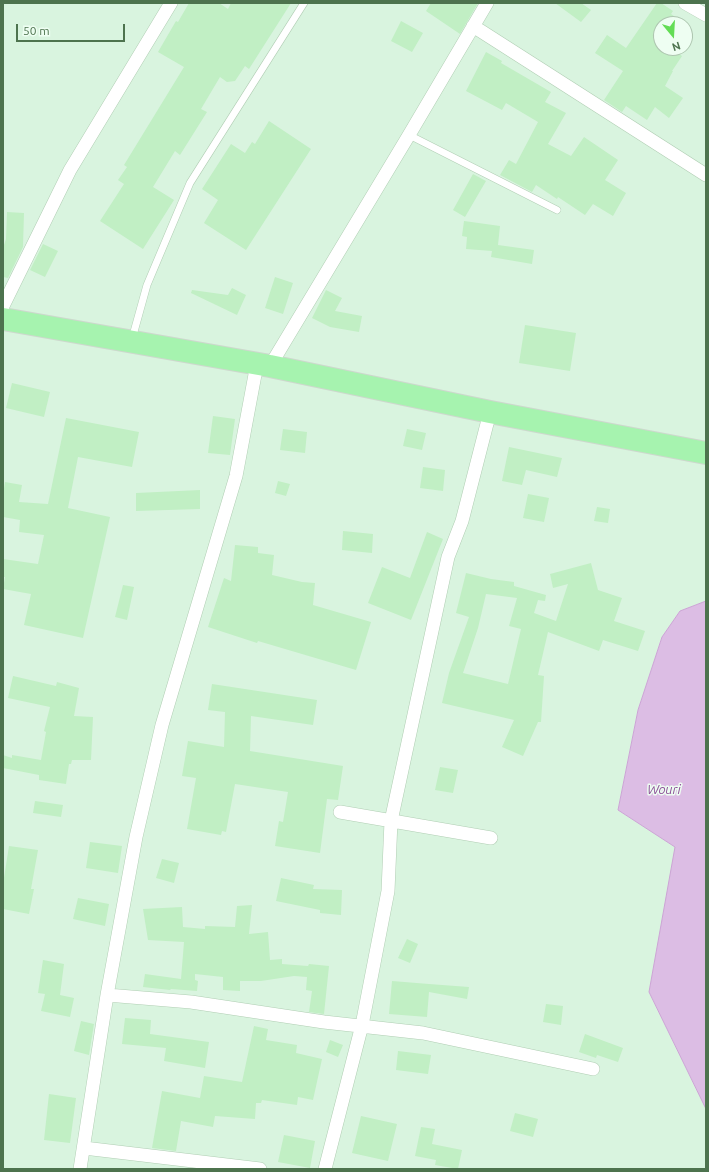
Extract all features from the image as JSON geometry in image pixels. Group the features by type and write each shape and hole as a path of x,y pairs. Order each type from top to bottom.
{"highway":[{"path":"3,318 264,365 490,412 706,453"}],"street":[{"path":"3,306 70,170 171,3"},
{"path":"80,1169 107,995 136,837 162,725 236,476 264,365 409,135 487,3"},
{"path":"685,3 706,14"},
{"path":"473,26 706,175"},
{"path":"325,1169 362,1025 388,891 391,821 448,557 462,521 490,412"},
{"path":"340,812 492,838"},
{"path":"107,995 191,1002 324,1022 362,1025 423,1033 593,1069"},
{"path":"84,1148 260,1169"}],"lane":[{"path":"131,342 147,286 190,183 304,3"},
{"path":"409,135 557,210"}],"shaded area":[{"path":"3,3 706,3 706,601 680,611 662,637 638,710 618,810 676,847 649,992 706,1109 706,1169 3,1169"}],"water":[{"name":"Wouri","path":"706,601 706,1109 649,992 675,847 618,810 638,710 662,637 680,611"}],"building":[{"path":"189,3 219,3 228,9 231,3 291,3 249,69 245,66 235,81 227,82 220,77 201,109 207,112 180,155 175,151 153,187 174,200 143,249 100,221 124,184 118,180 127,167 124,165 184,67 158,52 176,21 178,22"},
{"path":"431,3 478,3 460,34 426,11"},
{"path":"555,3 581,3 591,10 581,22"},
{"path":"657,3 661,3 673,11 671,14 674,16 653,16 653,56 682,56 672,71 665,86 683,98 669,118 655,107 647,120 626,106 622,112 604,100 623,71 595,53 607,35 626,48"},
{"path":"401,21 423,33 412,52 391,41"},
{"path":"486,52 502,61 501,63 551,92 545,102 566,113 548,144 571,156 584,137 618,160 605,180 626,193 613,216 593,204 585,215 558,197 557,199 536,185 532,192 500,175 509,160 516,164 538,122 506,103 502,110 466,91"},
{"path":"269,121 311,149 246,250 204,223 218,200 202,189 231,144 245,153 252,142 255,144"},
{"path":"473,174 486,181 465,217 453,210"},
{"path":"7,212 24,213 23,247 8,278 3,277 3,248 6,239"},
{"path":"464,221 500,226 498,245 534,250 532,264 491,257 492,251 466,249 467,237 462,236"},
{"path":"43,244 58,251 45,277 30,270"},
{"path":"275,277 293,283 283,314 265,308"},
{"path":"232,288 246,295 237,315 191,293 192,290 228,295"},
{"path":"326,290 342,298 335,311 362,316 359,332 330,327 312,318"},
{"path":"525,325 576,333 570,371 519,363"},
{"path":"12,383 50,392 44,417 6,408"},
{"path":"213,416 235,419 230,455 208,453"},
{"path":"66,418 139,432 132,467 78,457 68,508 110,517 83,638 24,625 31,594 3,589 5,577 3,577 3,559 38,564 44,535 19,532 20,520 3,517 3,495 5,482 22,485 19,502 48,504"},
{"path":"283,429 307,432 305,453 280,450"},
{"path":"407,429 426,433 422,450 403,446"},
{"path":"509,447 562,458 557,477 526,470 522,485 502,481"},
{"path":"423,467 445,470 443,491 420,488"},
{"path":"278,481 290,484 286,496 275,493"},
{"path":"200,490 200,509 136,511 136,493"},
{"path":"528,494 549,498 544,522 523,518"},
{"path":"597,507 610,509 608,523 594,521"},
{"path":"343,531 373,534 372,553 342,550"},
{"path":"427,532 443,539 411,620 368,603 382,567 410,578"},
{"path":"235,545 258,547 258,553 274,555 272,575 302,582 315,583 313,605 371,622 356,670 258,641 257,643 208,627 224,578 231,581"},
{"path":"591,563 598,590 622,598 614,621 645,631 638,651 603,640 599,651 548,632 538,675 544,676 541,722 538,722 523,756 502,747 514,720 442,703 449,673 469,617 456,613 466,573 491,579 514,582 514,586 546,595 545,601 538,600 534,613 556,621 568,584 553,588 550,574","holes":["486,594 517,598 509,626 521,629 508,684 463,673 478,628"]},
{"path":"123,585 134,587 127,620 115,617"},
{"path":"13,676 56,686 57,682 79,688 74,716 93,717 91,760 72,760 71,764 69,764 66,784 39,780 39,775 3,768 3,755 12,758 12,755 41,760 46,732 44,731 50,707 8,698"},
{"path":"212,684 317,700 313,725 251,716 250,751 343,766 338,800 327,799 320,853 275,846 279,821 283,822 288,792 235,784 226,832 222,831 221,835 187,829 196,778 182,776 188,741 224,747 225,712 208,710"},
{"path":"440,767 458,770 453,793 435,790"},
{"path":"35,801 63,805 61,817 33,813"},
{"path":"90,842 122,846 118,873 86,868"},
{"path":"9,846 38,850 31,889 34,889 29,914 3,909 3,884"},
{"path":"162,859 179,863 174,883 156,878"},
{"path":"281,878 314,885 313,889 342,890 341,915 320,913 320,910 276,901"},
{"path":"78,898 109,904 105,926 73,919"},
{"path":"252,905 249,934 268,932 270,960 282,959 282,964 329,966 324,1014 309,1012 312,991 306,990 307,977 294,976 261,981 240,981 240,991 223,990 223,977 195,974 195,980 198,981 197,991 143,987 145,974 181,979 184,942 148,940 143,909 182,907 183,927 205,929 205,926 235,927 237,906"},
{"path":"407,939 418,944 410,963 398,958"},
{"path":"43,960 64,964 60,995 74,998 70,1017 41,1011 45,994 38,993"},
{"path":"392,981 469,987 467,999 429,992 427,1017 389,1014"},
{"path":"546,1004 563,1006 561,1025 543,1022"},
{"path":"125,1018 151,1020 150,1034 209,1042 205,1068 164,1061 166,1048 122,1044"},
{"path":"81,1021 94,1024 89,1055 74,1051"},
{"path":"254,1026 268,1029 266,1040 297,1045 296,1053 322,1059 313,1100 298,1097 297,1105 262,1100 261,1103 256,1103 255,1119 215,1116 213,1127 181,1121 176,1151 152,1148 162,1091 200,1098 204,1076 242,1082"},
{"path":"585,1034 623,1048 618,1062 597,1055 596,1058 579,1052"},
{"path":"330,1040 343,1045 338,1057 326,1052"},
{"path":"398,1051 431,1055 428,1074 396,1070"},
{"path":"49,1094 76,1098 70,1143 44,1140"},
{"path":"515,1113 538,1119 533,1137 510,1131"},
{"path":"361,1116 397,1124 388,1161 352,1153"},
{"path":"421,1127 435,1129 432,1144 462,1150 458,1169 435,1165 436,1160 415,1156"},
{"path":"284,1135 315,1141 310,1168 278,1162"}]}
